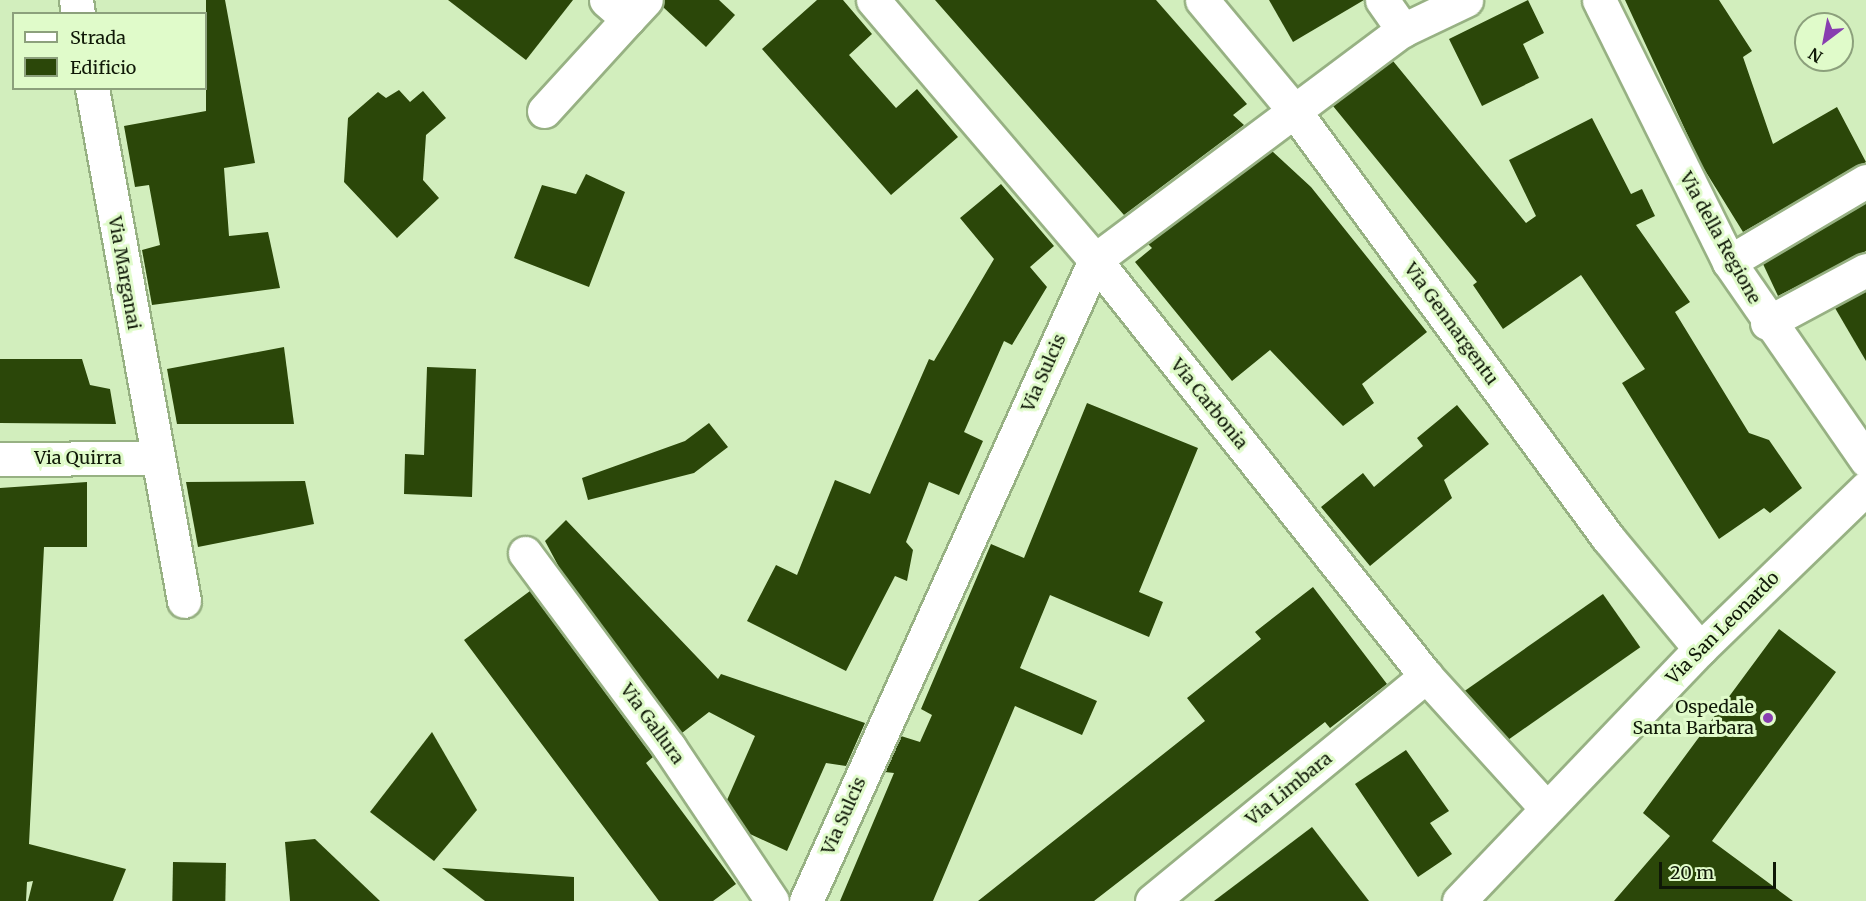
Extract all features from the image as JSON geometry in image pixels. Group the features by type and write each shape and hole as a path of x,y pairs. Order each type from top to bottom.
{"street":[{"name":"Via Carbonia","path":"873,0 1095,260 1426,676 1545,808"},
{"name":"Via Gennargentu","path":"1202,0 1293,108 1608,538 1700,649"},
{"path":"1382,0 1403,30"},
{"name":"Via Sulcis","path":"806,901 1095,260 1293,108 1403,30 1466,0"},
{"name":"Via della Regione","path":"1599,0 1729,262 1767,323 1866,460"},
{"path":"544,111 627,6"},
{"name":"Via Marganai","path":"92,90 156,458 184,601"},
{"path":"1729,262 1866,181"},
{"path":"1767,323 1866,270"},
{"name":"Via Quirra","path":"0,459 156,458"},
{"name":"Via San Leonardo","path":"1459,901 1545,808 1700,649 1866,488"},
{"name":"Via Gallura","path":"525,553 669,747 772,901"},
{"name":"Via Limbara","path":"1152,901 1426,676"}],"building":[{"path":"206,0 225,0 255,163 224,168 229,236 268,232 280,288 152,305 142,250 160,245 149,185 135,187 124,126 206,111"},
{"path":"448,0 573,0 526,60"},
{"path":"664,0 719,0 735,15 706,47 663,7"},
{"path":"817,0 843,0 872,34 849,55 896,108 917,89 958,137 891,195 762,49"},
{"path":"935,0 1156,0 1247,104 1233,115 1244,125 1124,215"},
{"path":"1269,0 1364,0 1293,42"},
{"path":"1528,0 1544,33 1523,44 1539,78 1482,106 1449,39"},
{"path":"1625,0 1719,0 1752,51 1743,57 1773,144 1837,107 1866,162 1743,232 1701,164"},
{"path":"1393,61 1526,223 1536,216 1509,160 1592,118 1631,194 1642,189 1655,216 1636,225 1690,302 1675,312 1749,433 1769,440 1802,488 1770,513 1764,508 1719,539 1622,383 1645,369 1581,275 1503,329 1473,285 1477,282 1333,106"},
{"path":"399,90 410,102 423,91 446,118 426,135 423,180 439,198 397,238 344,182 348,118 378,92 386,98"},
{"path":"1272,151 1311,187 1427,332 1362,384 1374,403 1343,426 1270,350 1232,381 1135,262 1152,248 1148,244"},
{"path":"586,174 625,192 589,287 514,258 542,185 576,194"},
{"path":"1001,184 1054,246 1030,267 1047,287 1012,345 1004,341 964,432 983,441 959,495 929,482 906,542 913,550 907,581 895,576 846,671 747,621 776,565 797,575 835,480 870,494 929,359 934,361 994,259 960,218"},
{"path":"1866,203 1866,251 1778,296 1763,264"},
{"path":"1866,291 1866,361 1835,308"},
{"path":"284,347 294,424 177,424 167,369"},
{"path":"0,359 82,359 90,385 110,389 116,424 0,423"},
{"path":"427,367 476,369 472,497 404,494 405,454 424,455"},
{"path":"1087,403 1198,448 1139,592 1163,602 1149,637 1050,595 1020,668 1097,701 1082,735 1015,706 933,901 840,901 894,773 885,772 901,736 920,742 932,715 921,709 991,544 1024,558"},
{"path":"1457,405 1489,444 1444,480 1452,498 1370,566 1321,507 1363,473 1374,487 1423,446 1417,438"},
{"path":"709,423 728,447 694,473 588,500 582,478 685,441"},
{"path":"305,481 314,524 198,547 186,482"},
{"path":"87,482 87,547 44,547 29,844 126,869 113,901 28,901 33,881 27,882 26,901 0,901 0,488"},
{"path":"566,520 718,679 721,674 865,723 846,766 826,763 787,851 750,834 727,800 755,736 709,712 682,733 560,569 545,541"},
{"path":"1313,587 1387,684 1330,728 1325,722 1094,901 978,901 1205,721 1187,698 1261,639 1255,632"},
{"path":"530,591 653,757 646,763 736,884 713,901 659,901 464,640"},
{"path":"1603,594 1640,647 1502,744 1465,691"},
{"path":"1779,629 1836,672 1712,841 1793,901 1614,901 1670,836 1643,813"},
{"path":"432,732 477,810 434,861 370,812"},
{"path":"1406,750 1449,811 1430,823 1452,854 1418,877 1355,784"},
{"path":"1312,827 1369,901 1214,901"},
{"path":"315,839 380,901 290,901 285,842"},
{"path":"173,862 226,863 225,901 172,901"},
{"path":"442,868 574,877 574,901 485,901"}],"place":[{"name":"Ospedale Santa Barbara","path":"1768,718"}]}
